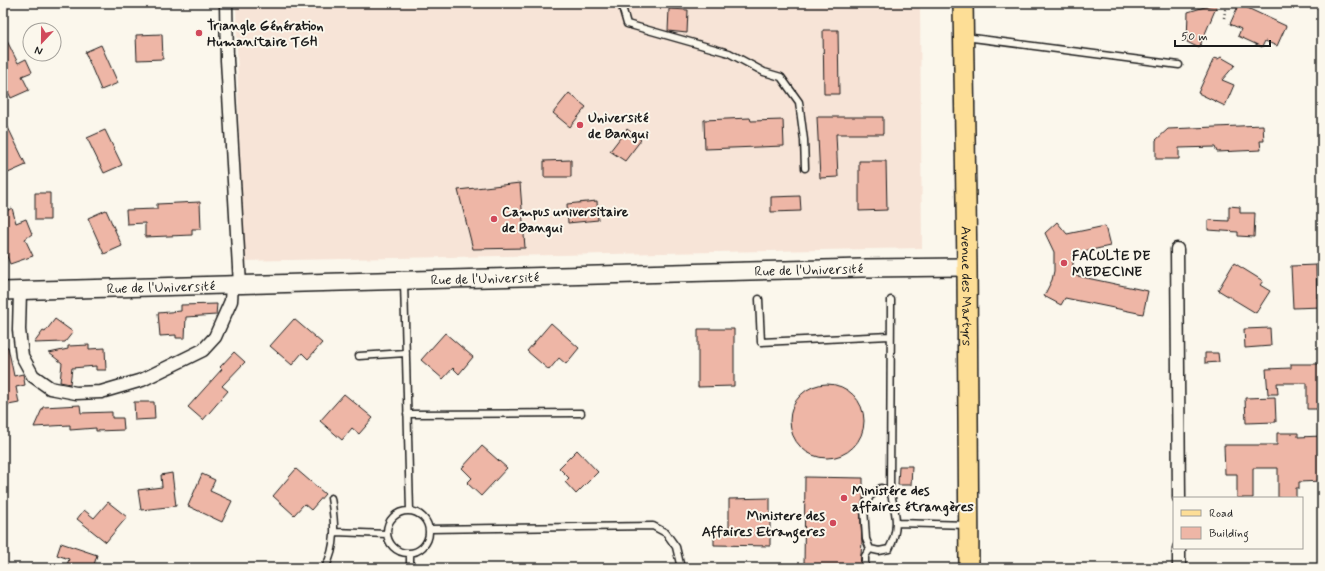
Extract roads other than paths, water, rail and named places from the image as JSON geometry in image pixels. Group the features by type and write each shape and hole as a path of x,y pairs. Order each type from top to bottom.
{"main road":[{"name":"Avenue des Martyrs","path":"962,3 967,267 969,568"}],"street":[{"path":"11,291 19,330 22,356 33,376 50,388 76,393 101,392 142,380 203,350 215,337 231,301 236,285 226,3"},
{"path":"1177,249 1179,497"},
{"name":"Rue de l'Université","path":"11,291 862,268 967,267"},
{"path":"1179,549 1179,568"}],"lane":[{"path":"621,3 627,24 729,52 764,72 781,77 799,102 804,140 805,168"},
{"path":"963,37 1132,59 1179,65 1004,42 1132,59"},
{"path":"404,280 410,511"},
{"path":"759,299 761,342 890,336"},
{"path":"870,549 879,551 889,549 893,543 897,523 890,491 891,300"},
{"path":"359,356 406,353"},
{"path":"407,414 581,413"},
{"path":"870,549 866,539 864,507 870,496 881,488 890,491"},
{"path":"325,568 330,559 335,532 331,498"},
{"path":"410,511 418,513 426,519 430,529 429,538 425,546 418,551 410,553 396,549 390,543 387,534 388,524 394,516 401,512 410,511"},
{"path":"897,523 968,525"},
{"path":"430,529 653,526 666,533 676,547 680,568"},
{"path":"335,532 387,534"},
{"path":"864,568 865,556 870,549"},
{"path":"410,553 410,568"}],"place":[{"name":"Triangle Génération Humanitaire TGH","path":"199,33"},
{"name":"Université de Bangui","path":"580,125"},
{"name":"Campus universitaire de Bangui","path":"494,219"},
{"name":"FACULTE DE MEDECINE","path":"1064,263"},
{"name":"Ministére des affaires étrangères","path":"844,498"},
{"name":"Ministere des Affaires Etrangeres","path":"833,523"}]}
